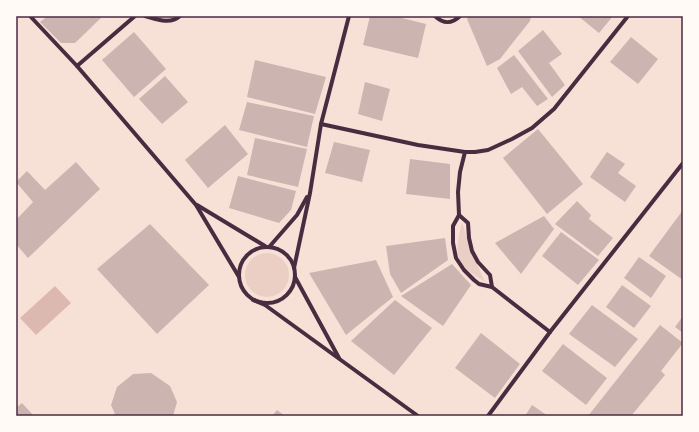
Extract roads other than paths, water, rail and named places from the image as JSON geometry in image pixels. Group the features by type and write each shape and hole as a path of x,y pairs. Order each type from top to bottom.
{"street":[{"path":"30,16 77,66 196,205 239,278"},
{"path":"77,66 135,16"},
{"path":"145,16 166,21 176,19 180,16"},
{"path":"294,268 310,194 321,124 349,16"},
{"path":"435,16 445,22 455,20 460,16"},
{"path":"321,124 418,145 465,152 488,150 532,128 554,109 628,16"},
{"path":"465,152 460,172 458,192 459,215 453,226 453,243 456,258 464,270 479,284 492,287 550,332"},
{"path":"488,416 550,332 683,163"},
{"path":"270,246 297,215 310,194"},
{"path":"196,205 265,246"},
{"path":"459,215 468,223 472,251 478,262 490,275 492,287"},
{"path":"341,360 295,277 291,259 284,252 270,246 265,246 257,248 243,260 239,268 239,278 241,286 246,294 253,300 265,305 418,416"},
{"path":"253,300 262,303 271,303 280,300 288,294 295,277"}]}
